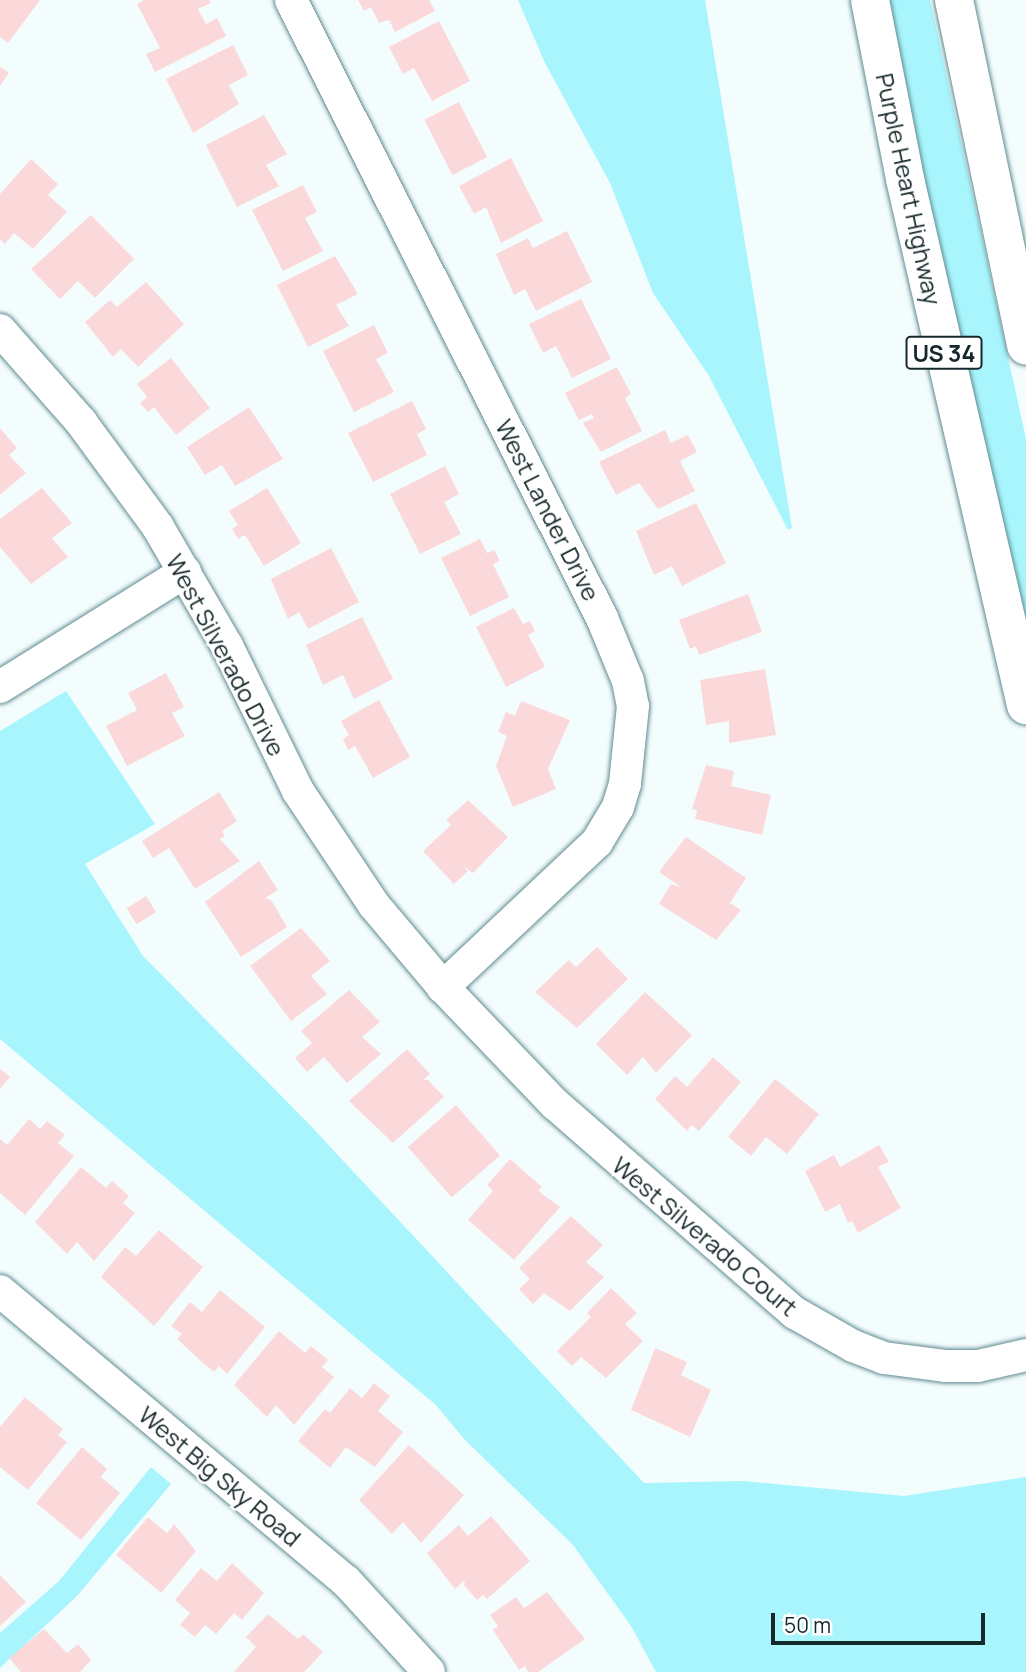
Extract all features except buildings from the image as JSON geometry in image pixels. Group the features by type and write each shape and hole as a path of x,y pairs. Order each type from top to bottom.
{"main road":[{"name":"Purple Heart Highway","path":"870,0 917,232 1026,705"},
{"path":"954,0 1026,346"}],"street":[{"name":"West Lander Drive","path":"290,0 602,618 622,662 633,706 625,784 618,807 597,842 443,987"},
{"name":"West Silverado Drive","path":"0,330 122,474 185,572 298,791 374,905 443,987"},
{"path":"0,687 185,572"},
{"name":"West Silverado Court","path":"443,987 594,1142 805,1319 853,1346 916,1364 978,1366 1026,1355"},
{"name":"West Big Sky Road","path":"0,1291 346,1581 429,1672"}],"shaded area":[{"path":"518,0 705,0 792,528 788,530 709,376 653,293 610,183 545,63"},
{"path":"887,0 930,0 1026,439 1026,634 923,182"},
{"path":"66,691 155,824 85,864 143,956 307,1122 644,1483 743,1481 904,1496 1026,1477 1026,1672 656,1672 631,1626 573,1545 464,1439 436,1405 0,1039 0,731"},
{"path":"151,1467 171,1484 77,1596 0,1668 0,1633 59,1581"}]}
